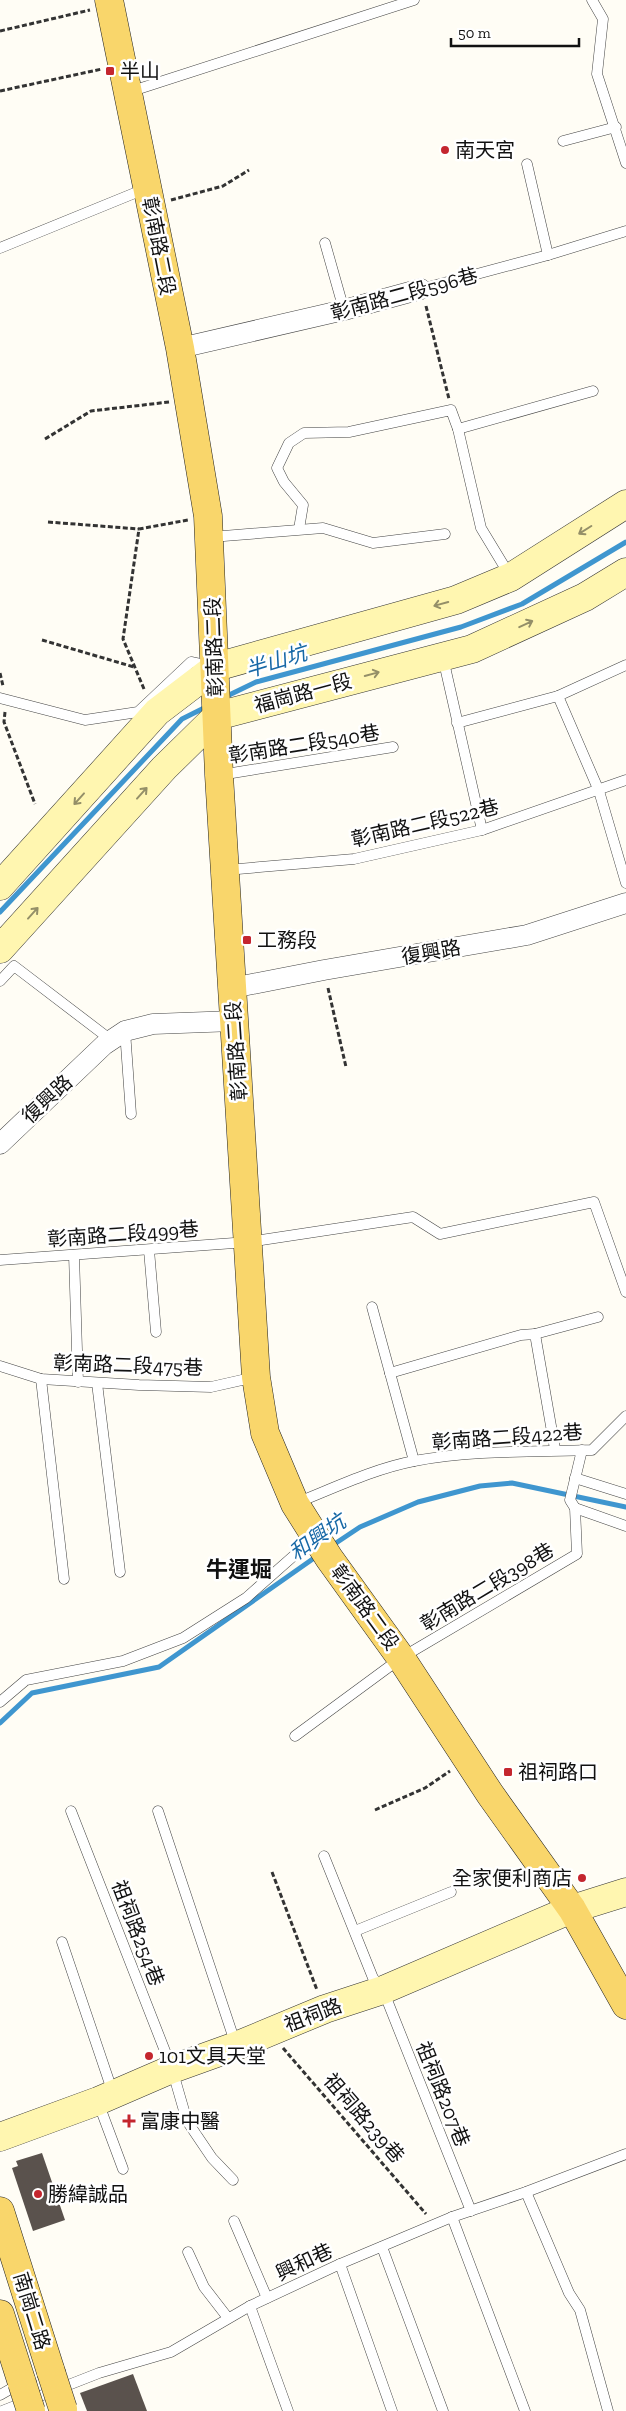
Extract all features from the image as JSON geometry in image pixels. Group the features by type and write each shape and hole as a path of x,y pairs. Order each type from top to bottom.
{"main road":[{"name":"彰南路二段","path":"110,2 190,400 209,526 219,775 234,1021 256,1377 265,1433 295,1504 322,1546 401,1658 467,1759 572,1909 626,2005"},
{"name":"南崗二路","path":"0,2211 63,2410"},
{"name":"南崗二路","path":"0,2314 11,2389 31,2411"}],"street":[{"name":"彰南路二段596巷","path":"180,348 344,310 421,289"},
{"name":"福崗路一段","path":"0,886 157,712 216,693 511,577 626,504"},
{"name":"福崗路一段","path":"0,948 164,768 216,693 442,656 472,648 585,597 626,572"},
{"name":"復興路","path":"232,988 527,935 626,903"},
{"name":"復興路","path":"0,1144 118,1036 153,1024 234,1021"},
{"name":"祖祠路","path":"0,2137 106,2098 172,2069 236,2046 325,2009 383,1990 572,1909 626,1892"}],"lane":[{"path":"128,93 414,0"},
{"path":"592,0 603,18 597,74 626,163"},
{"path":"563,141 616,128"},
{"path":"527,164 548,255"},
{"path":"0,248 150,197"},
{"name":"彰南路二段596巷","path":"421,289 548,255 626,231"},
{"path":"325,243 344,310"},
{"path":"458,429 593,391"},
{"path":"299,530 303,505 284,482 277,468 289,443 304,433 349,432 451,410 458,429 481,528 511,577"},
{"path":"209,526 299,530 323,528 373,543 445,534"},
{"path":"442,656 482,830"},
{"path":"3,699 85,720 138,712 191,662 216,693"},
{"path":"457,723 558,696 626,665"},
{"path":"558,696 599,791 626,883"},
{"name":"彰南路二段540巷","path":"219,775 393,747"},
{"name":"彰南路二段522巷","path":"225,870 354,859 482,830 599,791 626,780"},
{"path":"0,981 14,966 118,1036 131,1114"},
{"name":"彰南路二段499巷","path":"0,1260 248,1242 413,1217 440,1234 594,1202 626,1292"},
{"path":"149,1250 156,1332"},
{"path":"74,1255 78,1382"},
{"path":"372,1307 414,1461"},
{"path":"390,1373 521,1335 535,1334 598,1317"},
{"path":"535,1334 555,1449"},
{"name":"彰南路二段475巷","path":"0,1366 41,1379 97,1383 211,1387 256,1377"},
{"path":"41,1379 64,1580"},
{"path":"97,1383 120,1572"},
{"name":"彰南路二段422巷","path":"295,1504 387,1468 414,1461 492,1451 592,1450 626,1416"},
{"name":"彰南路二段398巷","path":"401,1658 577,1554 572,1504 575,1478 582,1450"},
{"path":"575,1478 626,1494"},
{"path":"572,1504 626,1526"},
{"path":"0,1702 26,1680 123,1661 183,1638 322,1546"},
{"path":"295,1736 401,1658"},
{"name":"祖祠路254巷","path":"71,1811 172,2069 186,2121 212,2158 233,2180"},
{"path":"158,1811 236,2046"},
{"name":"祖祠路207巷","path":"324,1856 373,1978 383,1990 471,2211"},
{"path":"355,1931 451,1892"},
{"path":"62,1942 106,2098 123,2169"},
{"name":"興和巷","path":"2,2411 99,2373 171,2352 250,2306 340,2264 452,2217 526,2192 626,2154"},
{"path":"526,2192 569,2293 580,2310 608,2411"},
{"path":"452,2217 525,2411"},
{"path":"234,2221 267,2298"},
{"path":"382,2247 443,2411"},
{"path":"188,2252 204,2287 228,2318"},
{"path":"340,2264 392,2411"},
{"path":"250,2306 288,2411"}],"path":[{"path":"0,31 110,2"},
{"path":"0,91 122,64"},
{"path":"150,197 223,186 249,170"},
{"path":"421,289 451,410"},
{"path":"45,440 91,411 190,400"},
{"path":"48,522 138,529 209,526"},
{"path":"138,529 123,639 149,702"},
{"path":"42,640 135,667"},
{"path":"0,673 4,722 35,804"},
{"path":"324,970 346,1067"},
{"path":"375,1810 425,1788 467,1759"},
{"path":"272,1872 325,2009"},
{"name":"祖祠路239巷","path":"270,2032 435,2224"}],"building":[{"name":"勝緯誠品","path":"42,2153 65,2220 33,2231 12,2168 18,2166 16,2161"},
{"path":"133,2374 147,2411 87,2411 80,2393"}],"waterway":[{"name":"半山坑","path":"225,697 256,682 461,627 522,604 626,542"},
{"name":"半山坑","path":"0,912 182,719 208,706"},
{"name":"和興坑","path":"330,1547 360,1527 418,1502 480,1486 512,1483 626,1507"},
{"name":"和興坑","path":"0,1723 32,1693 159,1667 317,1556"}],"place":[{"name":"半山","path":"110,71"},
{"name":"南天宮","path":"445,150"},
{"name":"工務段","path":"247,940"},
{"name":"祖祠路口","path":"508,1772"},
{"name":"全家便利商店","path":"582,1878"},
{"name":"101文具天堂","path":"149,2056"},
{"name":"富康中醫","path":"129,2121"},
{"name":"勝緯誠品","path":"38,2194"}],"district":[{"name":"牛運堀","path":"239,1569"}]}
